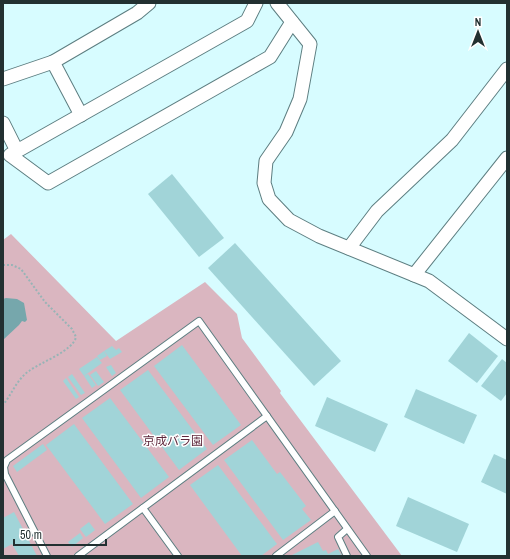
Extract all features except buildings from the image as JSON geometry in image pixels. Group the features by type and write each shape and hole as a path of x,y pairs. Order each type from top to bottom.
{"street":[{"path":"3,78 53,62 137,13 149,3"},
{"path":"256,3 247,21 10,155 48,183 270,57 292,22"},
{"path":"277,3 310,44 300,99 286,132 266,161 264,183 269,199 289,220 319,236 428,281 507,338"},
{"path":"53,62 81,115"},
{"path":"349,248 377,211 452,140 507,69"},
{"path":"3,123 17,151"},
{"path":"414,274 507,158"}],"lane":[{"path":"47,556 5,474 4,467 7,460 199,321 367,556"},
{"path":"78,556 267,416"},
{"path":"143,508 178,556"},
{"path":"276,556 335,511"},
{"path":"347,556 338,537 348,529"}],"path":[{"path":"3,265 12,265 21,269 45,302 72,329 76,337 72,346 28,371 18,381 3,405"}],"green space":[{"name":"京成バラ園","path":"11,234 116,341 205,282 237,314 242,338 281,391 280,393 402,556 3,556 3,240"}],"water":[{"path":"3,299 17,299 24,303 27,320 25,322 22,321 3,340"}]}
